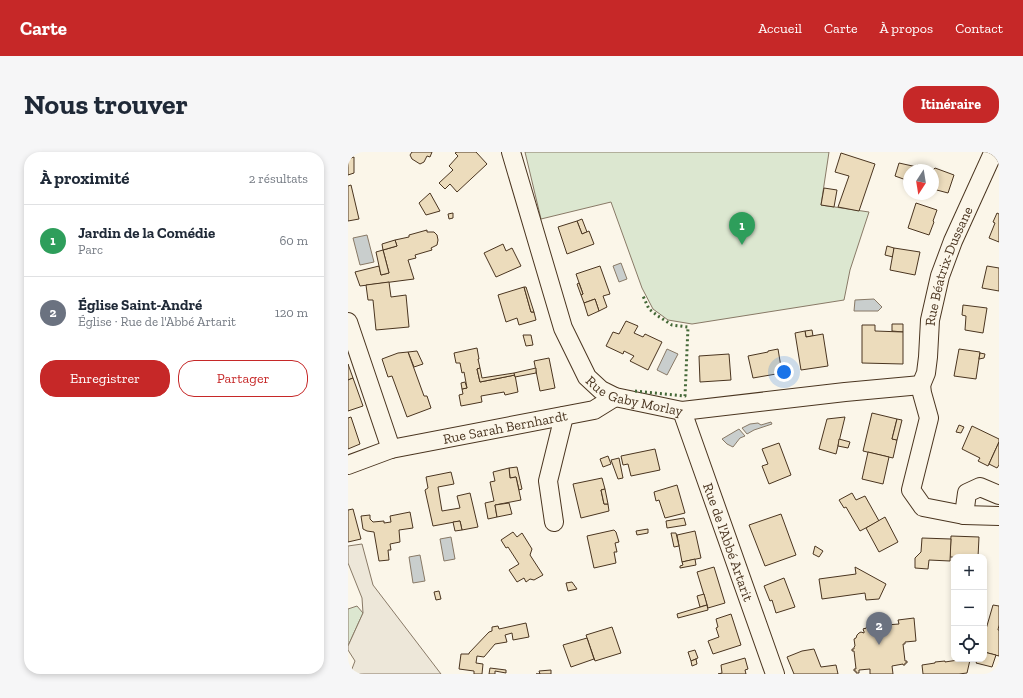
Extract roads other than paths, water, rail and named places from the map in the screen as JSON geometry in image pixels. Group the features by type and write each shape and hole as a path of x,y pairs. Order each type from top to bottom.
{"street":[{"name":"Rue Gaby Morlay","path":"511,152 563,328 587,377 601,390 615,397 682,411 845,392 921,385"},
{"name":"Rue Béatrix-Dussane","path":"921,385 926,373 930,320 940,276 953,241 992,153"},
{"path":"348,322 391,449"},
{"path":"921,385 929,418 910,490 923,507 964,515 999,516"},
{"name":"Rue Sarah Bernhardt","path":"348,465 391,449 594,410 615,397"},
{"name":"Rue de l'Abbé Artarit","path":"682,411 775,674"},
{"path":"554,522 548,481 564,416"},
{"path":"964,515 967,493 980,487 999,495"}],"place":[{"name":"Jardin de la Comédie","path":"742,245"},
{"name":"Église Saint-André","path":"879,645"}]}
